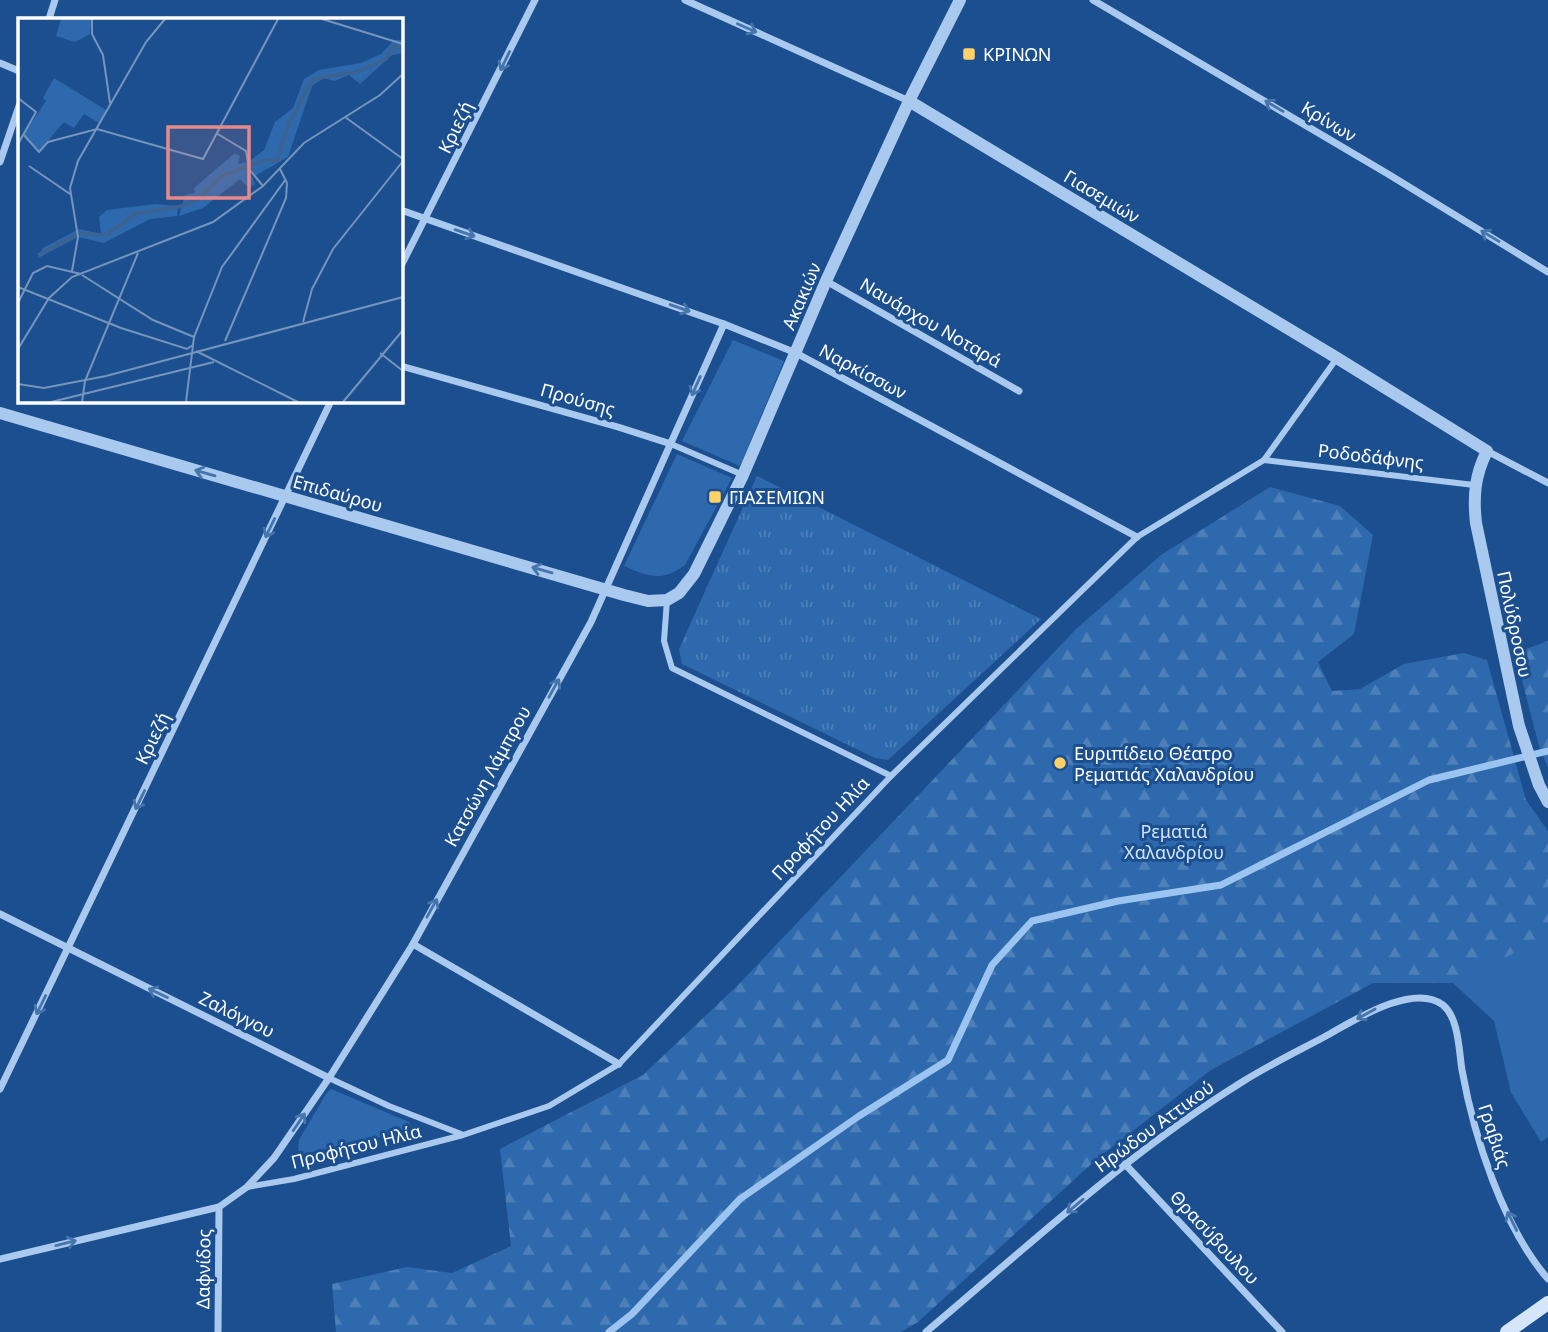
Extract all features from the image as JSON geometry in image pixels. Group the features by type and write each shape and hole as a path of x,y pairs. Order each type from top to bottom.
{"main road":[{"path":"1507,1332 1548,1303"}],"street":[{"path":"49,18 55,0"},
{"name":"Κριεζή","path":"402,264 535,0"},
{"name":"Γιασεμιών","path":"685,0 909,101 1487,451"},
{"name":"Ακακιών","path":"667,600 679,593 694,574 743,475 826,281 909,101 960,0"},
{"name":"Κρίνων","path":"1093,0 1548,272"},
{"path":"0,62 18,71"},
{"path":"0,162 18,109"},
{"name":"Ναρκίσσων","path":"402,210 724,324 796,353 1137,537"},
{"name":"Ναυάρχου Νοταρά","path":"826,281 1019,391"},
{"name":"Κατσώνη Λάμπρου","path":"219,1207 247,1187 274,1158 413,944 607,589 724,324"},
{"name":"Προφήτου Ηλία","path":"247,1187 295,1179 463,1135 549,1105 619,1064 891,776 1137,537 1264,460 1337,358"},
{"name":"Προύσης","path":"402,366 618,427 671,444 743,475"},
{"name":"Κριεζή","path":"0,1089 331,402"},
{"name":"Επιδαύρου","path":"0,413 638,599 667,600"},
{"path":"1487,451 1548,483"},
{"name":"Πολύδροσου","path":"1487,451 1479,466 1474,485 1476,523 1519,726 1539,785 1548,802"},
{"name":"Ροδοδάφνης","path":"1264,460 1474,485"},
{"path":"667,600 664,640 672,668 891,776"},
{"name":"Ζαλόγγου","path":"0,914 329,1077 388,1105 463,1135"},
{"path":"413,944 619,1064"},
{"name":"Ηρώδου Αττικού","path":"926,1332 1125,1164 1242,1082 1379,1007 1406,999 1431,1000"},
{"name":"Γραβιάς","path":"1431,1000 1444,1006 1453,1021 1471,1116 1499,1194 1522,1241 1548,1279"},
{"name":"Θρασύβουλου","path":"1125,1164 1282,1332"},
{"path":"0,1259 219,1207"},
{"name":"Δαφνίδος","path":"218,1332 219,1207"}],"green space":[{"path":"733,340 784,361 740,466 682,441"},
{"path":"677,454 732,478 685,565 662,576 648,575 624,566"},
{"path":"757,476 1041,619 888,760 875,758 682,664 679,649"},
{"name":"Ρεματιά Χαλανδρίου","path":"1270,487 1340,506 1373,535 1354,634 1318,662 1332,691 1360,689 1404,664 1464,653 1487,660 1526,800 1548,831 1548,1137 1541,1142 1511,1092 1494,1021 1453,983 1373,983 1211,1070 1098,1158 918,1322 901,1332 336,1332 332,1284 407,1267 452,1273 511,1246 500,1149 643,1075 740,983 1076,629 1161,555"},
{"path":"1548,641 1548,768 1539,746 1515,653"},
{"path":"1548,937 1548,1137 1541,1141 1511,1092 1495,1021 1454,982"},
{"path":"331,1089 409,1122 411,1127 405,1131 304,1154 298,1150 299,1140"}],"waterway":[{"path":"609,1332 632,1314 740,1199 859,1116 948,1060 992,965 1032,921 1118,901 1221,885 1429,780 1548,751"}],"place":[{"name":"ΚΡΙΝΩΝ","path":"969,54"},
{"name":"ΓΙΑΣΕΜΙΩΝ","path":"715,497"},
{"name":"Ευριπίδειο Θέατρο Ρεματιάς Χαλανδρίου","path":"1060,763"}]}
